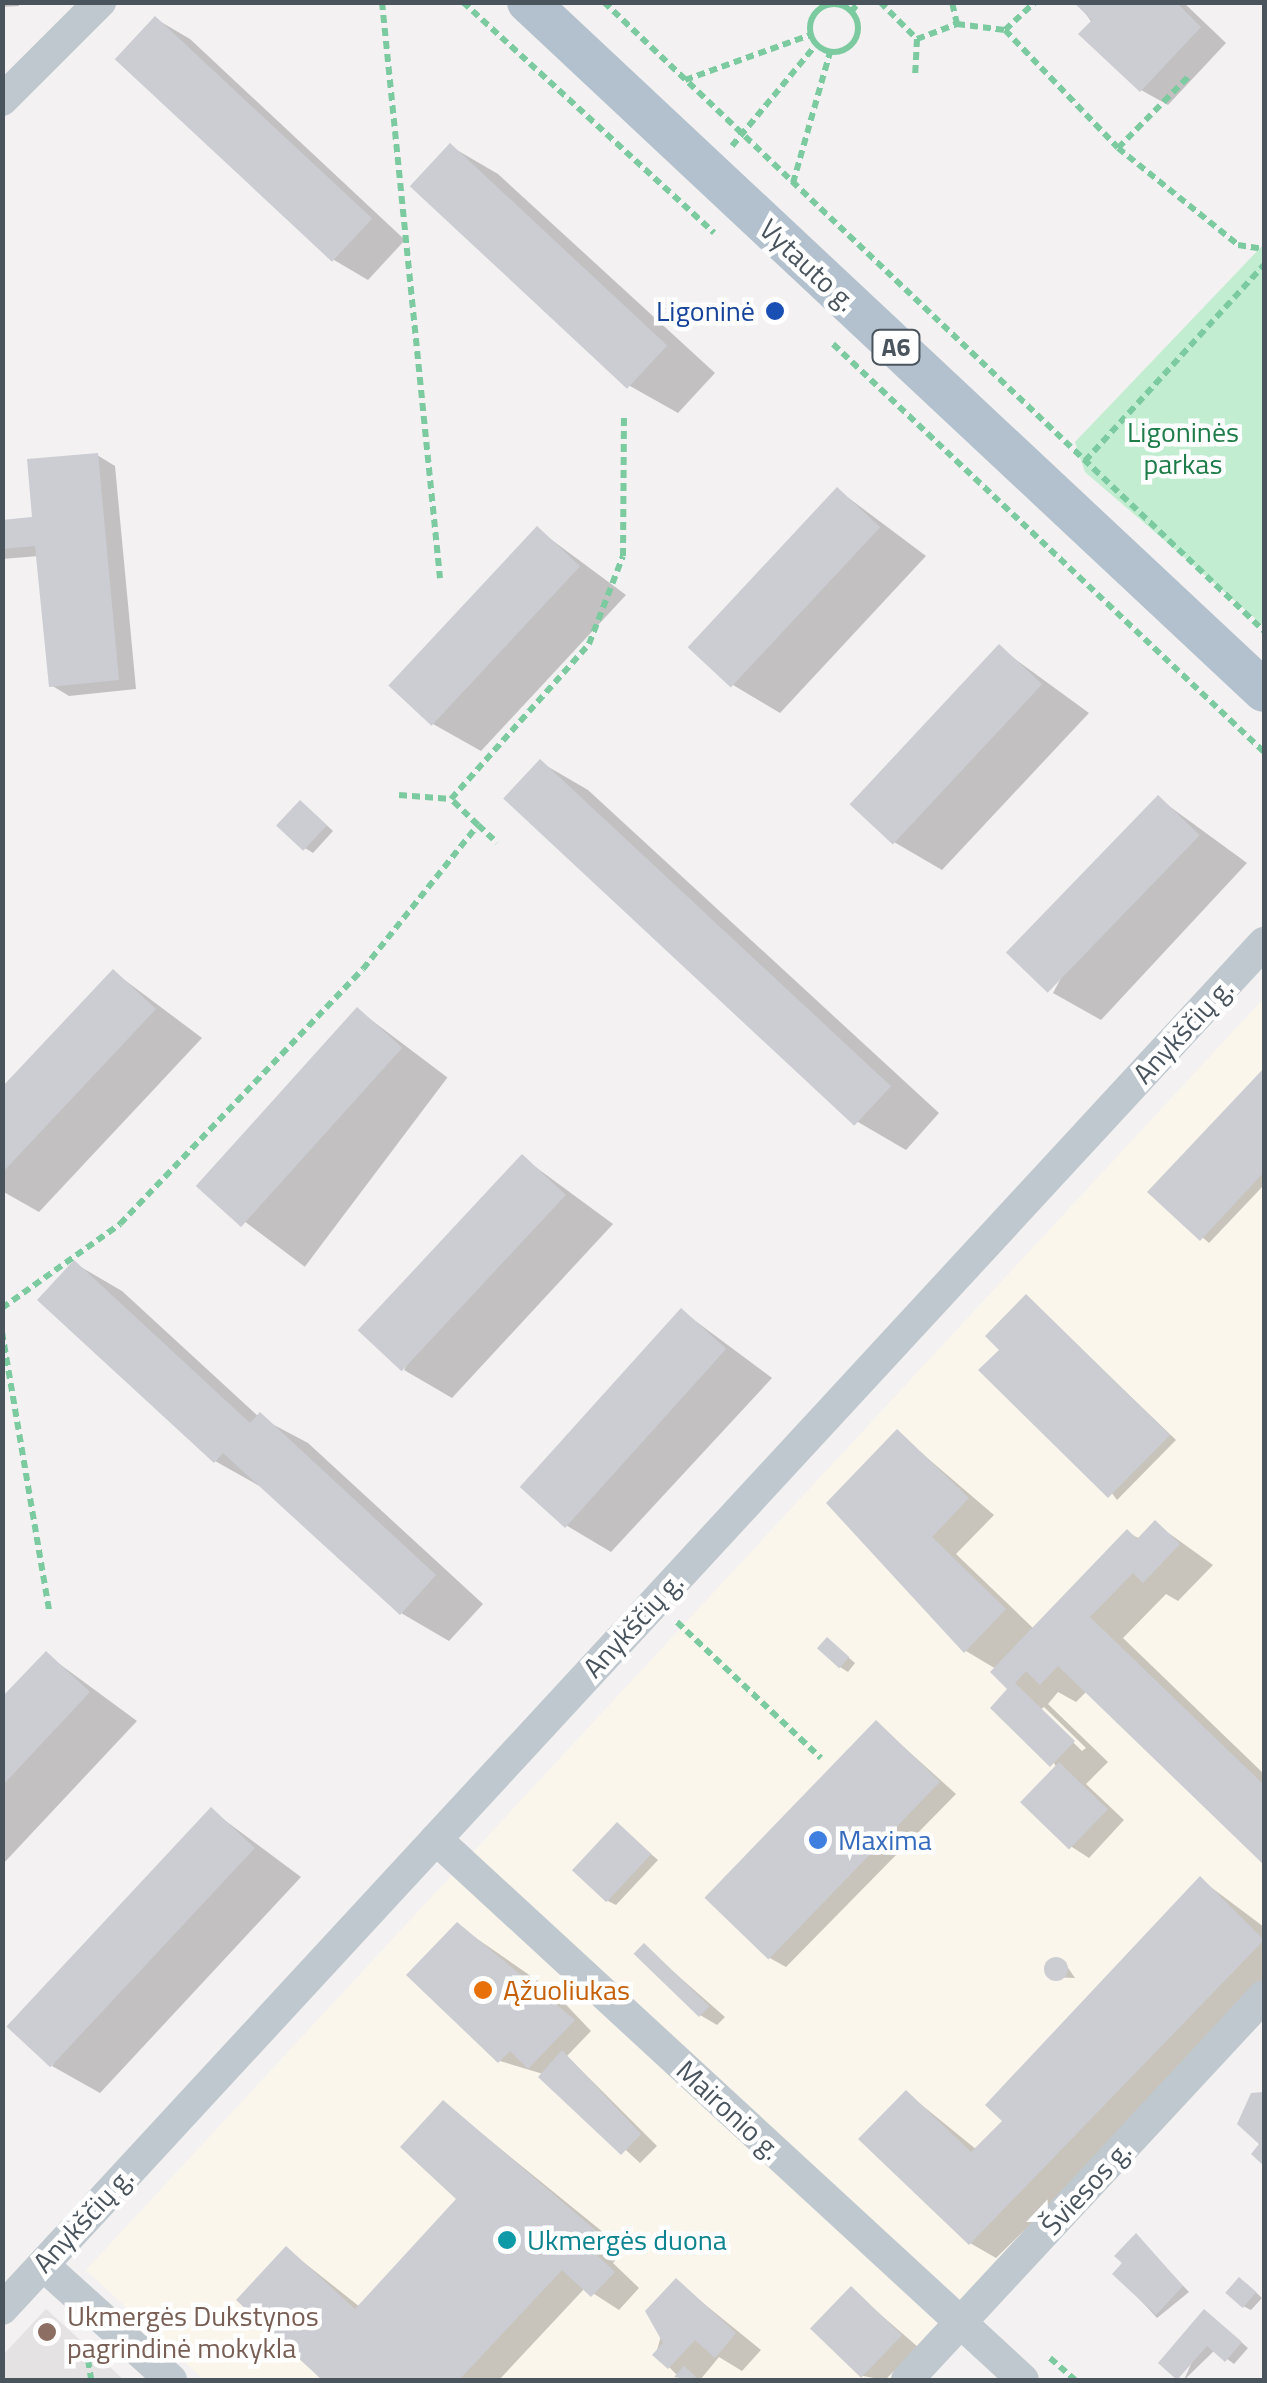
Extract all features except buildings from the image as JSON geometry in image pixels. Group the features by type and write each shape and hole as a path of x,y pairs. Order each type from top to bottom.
{"main road":[{"name":"Vytauto g.","path":"528,2 693,186 1264,691"}],"street":[{"path":"2,100 100,2"},
{"name":"Anykščių g.","path":"2,2308 1264,943"},
{"name":"Maironio g.","path":"436,1838 1023,2380"},
{"name":"Šviesos g.","path":"907,2380 1264,1996"},
{"path":"43,2264 171,2380"}],"path":[{"path":"382,2 440,578"},
{"path":"463,2 693,186 722,240"},
{"path":"604,2 1264,631"},
{"path":"793,183 830,52 856,39 851,12 859,2"},
{"path":"880,2 918,39"},
{"path":"952,2 957,24"},
{"path":"1005,30 1035,2"},
{"path":"685,80 810,35 824,6 851,12"},
{"path":"918,39 957,24 1005,30 1118,148 1238,246 1264,250"},
{"path":"810,35 816,46 830,52"},
{"path":"915,74 918,39"},
{"path":"693,186 816,46"},
{"path":"1118,148 1189,76"},
{"path":"1085,461 1264,265"},
{"path":"822,334 1264,752"},
{"path":"452,799 589,644 623,556 624,418"},
{"path":"399,795 452,799 497,843"},
{"path":"2,1308 120,1224 362,969 478,826"},
{"path":"2,1332 49,1610"},
{"path":"656,1602 821,1758"}],"shaded area":[{"path":"1264,998 1264,1980 891,2380 204,2380 86,2270"},
{"name":"Ukmergės Dukstynos pagrindinė mokykla","path":"46,2309 124,2380 3,2380 3,2355"}],"green space":[{"name":"Ligoninės parkas","path":"1264,244 1264,626 1085,472 1075,442"}],"place":[{"name":"Ligoninė","path":"775,311"},
{"name":"Maxima","path":"818,1840"},
{"name":"Ąžuoliukas","path":"483,1990"},
{"name":"Ukmergės duona","path":"507,2240"},
{"name":"Ukmergės Dukstynos pagrindinė mokykla","path":"47,2332"}]}
